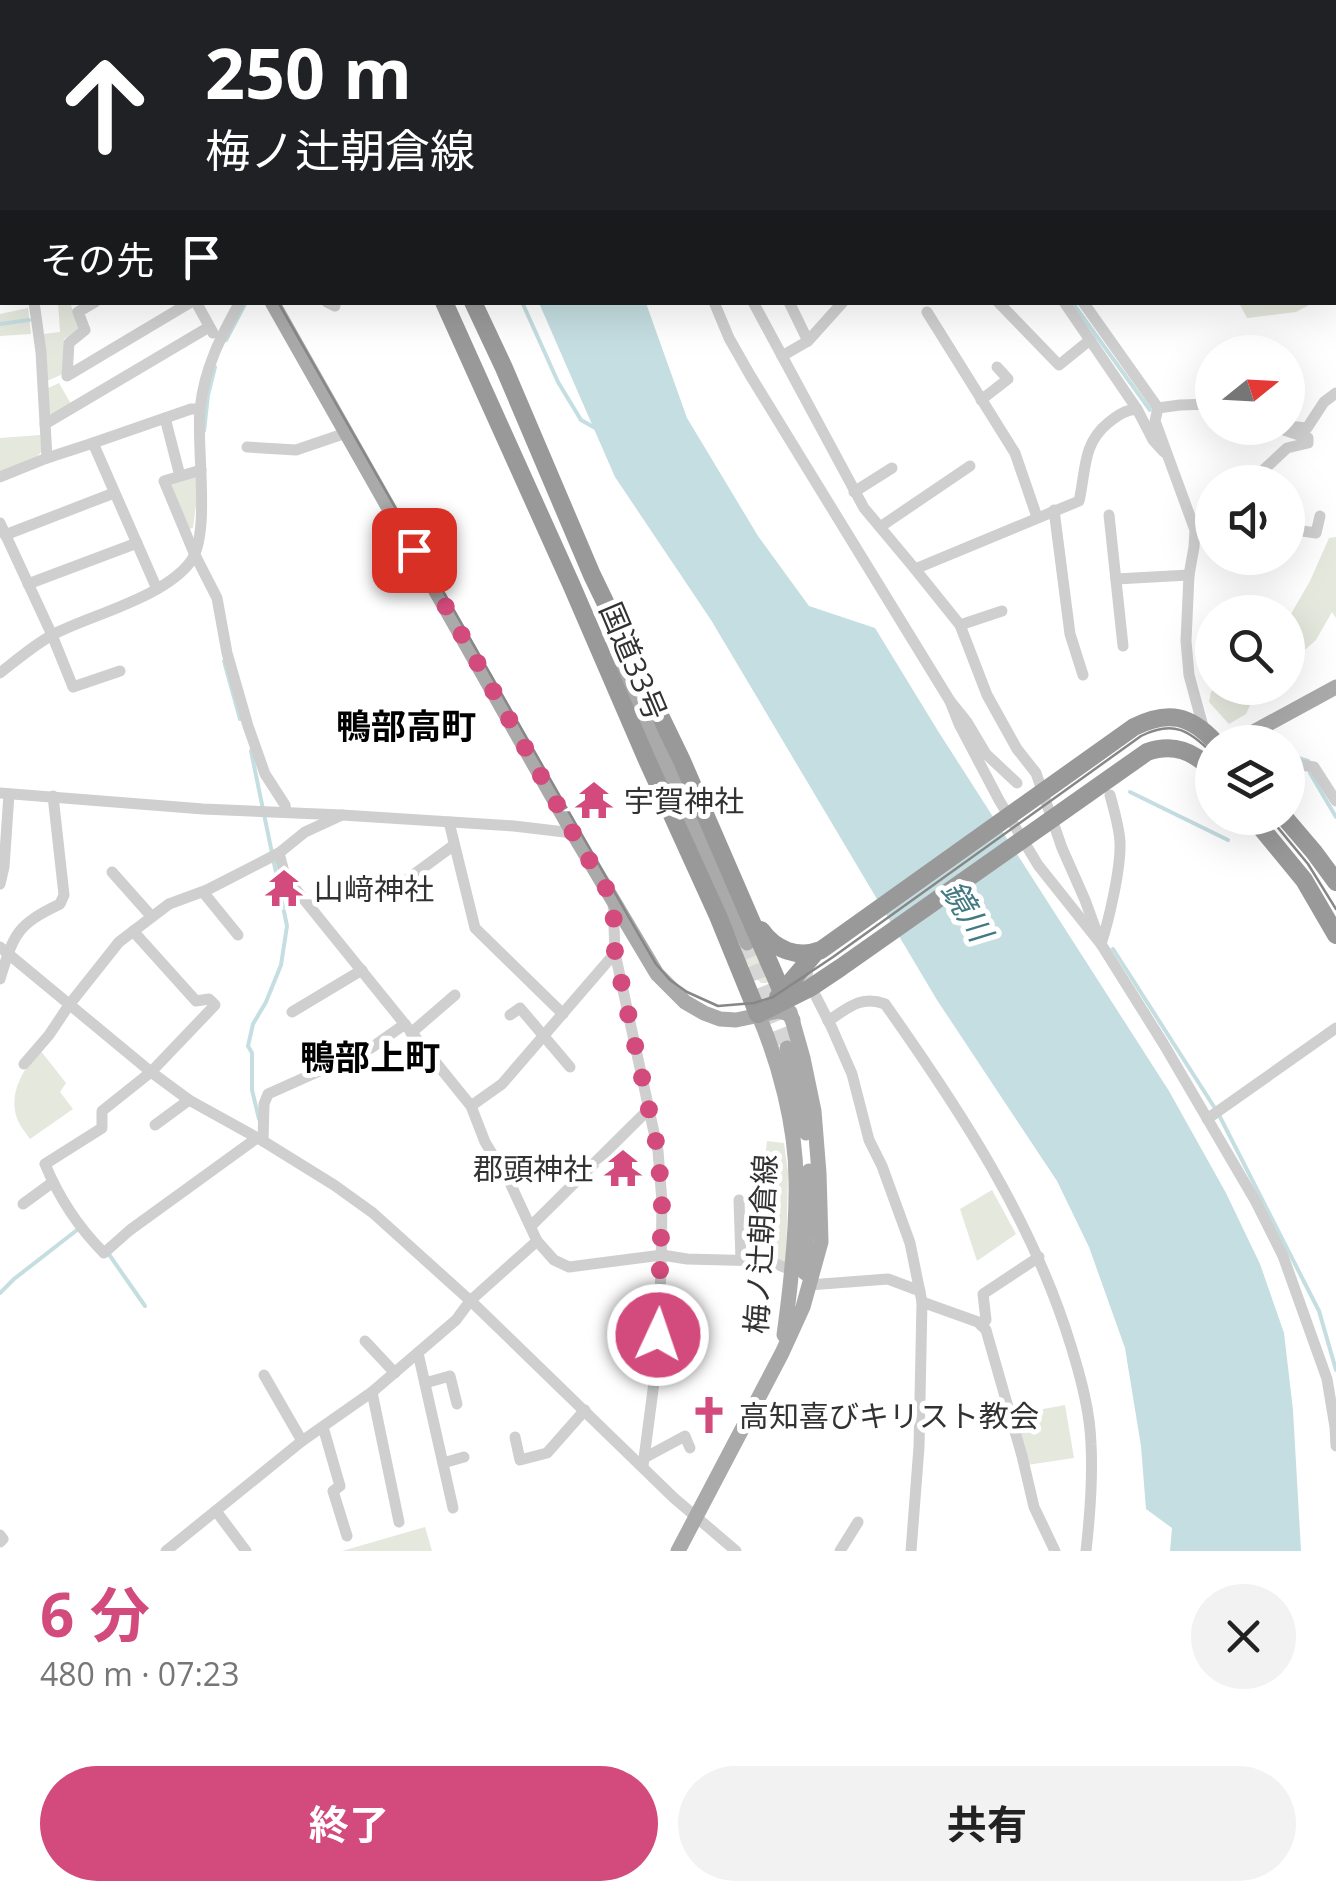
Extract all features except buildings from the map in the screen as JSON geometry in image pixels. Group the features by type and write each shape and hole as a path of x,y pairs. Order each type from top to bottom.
{"highway":[{"name":"国道33号","path":"445,305 758,1014"},
{"name":"国道33号","path":"474,305 592,575 682,761 784,996"},
{"path":"784,996 817,953 1134,727 1161,717 1196,725"},
{"path":"758,1014 840,968 1147,752 1176,747 1195,754"},
{"path":"1267,835 1304,880 1336,935"},
{"path":"1300,835 1336,882"},
{"name":"国道33号","path":"746,909 768,940 796,954 817,953"}],"main road":[{"path":"277,305 573,833 657,974 685,1002 704,1014 720,1019 746,1019 784,1011 793,1020"},
{"path":"592,575 657,744 747,943"},
{"path":"571,584 657,744"},
{"path":"1266,725 1336,687"},
{"name":"梅ノ辻朝倉線","path":"678,1551 782,1354 795,1305 808,1286 820,1242 814,1111 784,996"},
{"name":"梅ノ辻朝倉線","path":"758,1014 790,1116 796,1176 791,1270 795,1305"},
{"path":"787,1048 808,1141 807,1237 795,1305"}],"street":[{"path":"34,305 47,458"},
{"path":"66,376 68,343 85,330 78,312 90,305"},
{"path":"43,387 188,305"},
{"path":"195,305 218,341"},
{"path":"2,665 52,635 140,600 191,561 199,530 200,409 218,341 238,305"},
{"path":"715,305 750,375 950,701 986,754 1017,783"},
{"path":"754,305 864,508 960,625 987,695 1017,749 1036,773 1101,944"},
{"path":"790,305 808,341"},
{"path":"782,356 808,341 840,305"},
{"path":"1001,305 1060,365 1090,340"},
{"path":"1066,305 1138,408 1153,440 1167,455"},
{"path":"1085,305 1158,408 1155,421 1193,522 1186,642 1189,675 1206,725"},
{"path":"927,312 1015,453 1037,517"},
{"path":"44,424 209,326"},
{"path":"980,400 1008,378 996,366"},
{"path":"1305,428 1336,393"},
{"path":"1158,408 1195,405"},
{"path":"915,570 1080,501 1087,450 1097,432 1124,411 1138,408"},
{"path":"0,477 200,409"},
{"path":"165,418 180,476"},
{"path":"247,447 296,450 346,433"},
{"path":"92,443 157,588"},
{"path":"1269,465 1287,448 1300,445"},
{"path":"880,528 970,466"},
{"path":"854,492 892,468"},
{"path":"202,470 164,480 217,598 227,653 248,726 286,812"},
{"path":"114,493 3,529 72,686 120,671"},
{"path":"1054,510 1070,634 1083,675"},
{"path":"1109,515 1123,646"},
{"path":"1305,531 1316,532 1320,516"},
{"path":"28,584 136,543"},
{"path":"1116,579 1189,575"},
{"path":"960,625 1002,611"},
{"path":"950,701 999,800 1038,865 1101,944 1256,1202 1283,1256 1327,1379 1336,1446"},
{"path":"1305,766 1314,767 1336,801"},
{"path":"0,884 4,867 4,793 573,833"},
{"path":"1101,944 1108,926 1120,847 1110,795"},
{"path":"0,979 4,950 15,933 37,915 60,904 64,894 53,796"},
{"path":"24,1064 119,942 168,904 202,892 342,815"},
{"path":"448,822 475,928 563,1014"},
{"path":"409,878 454,845"},
{"path":"274,855 286,876 472,1106 485,1142 510,1183 537,1241 554,1260 569,1268 662,1255 687,1260 769,1261 791,1270"},
{"path":"112,872 152,917"},
{"path":"202,892 238,935"},
{"path":"613,900 615,953 658,1151 662,1202 656,1367 644,1462"},
{"path":"134,931 196,1001 209,998 215,1006 151,1072 102,1110 102,1128 46,1164 82,1231 104,1253 130,1230 260,1139 268,1094 408,1029 456,995"},
{"path":"4,950 189,1100 260,1139 373,1213 644,1462 730,1549"},
{"path":"472,1106 502,1084 615,953"},
{"path":"817,953 806,969 810,988 852,1074 869,1140 910,1243 921,1296 919,1447 911,1551"},
{"path":"292,1012 362,970"},
{"path":"828,1021 862,1000 885,1004 955,1106 1040,1256 1060,1307 1086,1400 1092,1442 1086,1551"},
{"path":"510,1015 520,1008 570,1067"},
{"path":"1207,1119 1336,1028"},
{"path":"154,1125 189,1100"},
{"path":"532,1226 649,1109"},
{"path":"24,1204 53,1182"},
{"path":"739,1200 741,1260"},
{"path":"170,1550 302,1441 372,1392 456,1320 470,1300 537,1241"},
{"path":"981,1325 986,1320 983,1294 1040,1256"},
{"path":"808,1286 888,1279 986,1330 1034,1508 1055,1551"},
{"path":"365,1341 394,1373"},
{"path":"418,1353 453,1508"},
{"path":"264,1374 302,1441"},
{"path":"425,1382 450,1376 457,1404"},
{"path":"372,1392 399,1522"},
{"path":"515,1437 520,1460 547,1454 585,1410"},
{"path":"323,1427 340,1486 333,1492 347,1536"},
{"path":"644,1462 685,1436 690,1448"},
{"path":"443,1463 464,1457"},
{"path":"216,1512 246,1551"},
{"path":"840,1551 858,1522"}],"shaded area":[{"path":"58,305 71,305 80,329 64,339 63,374 47,381 44,334 60,332"},
{"path":"1240,305 1309,305 1296,312 1247,318"},
{"path":"28,308 31,334 0,336 0,314"},
{"path":"59,383 71,404 47,415 46,389"},
{"path":"40,435 42,451 36,458 0,472 0,438"},
{"path":"196,474 197,498 193,528 189,529 170,482"},
{"path":"1336,537 1336,618 1332,612 1316,640 1305,650 1305,595 1302,595 1329,538"},
{"path":"1212,705 1250,705 1246,714 1229,724"},
{"path":"755,946 767,983 758,980 739,952"},
{"path":"40,1050 66,1083 60,1092 73,1109 30,1139 18,1121 16,1090"},
{"path":"767,1141 784,1143 788,1172 786,1266 772,1260 774,1207 765,1157"},
{"path":"992,1190 1016,1234 977,1261 960,1209"},
{"path":"1065,1405 1074,1458 1027,1465 1016,1414"},
{"path":"425,1527 432,1551 342,1551"}],"water":[{"name":"鏡川","path":"540,305 647,305 687,418 758,536 809,606 875,628 1169,1091 1260,1264 1284,1333 1301,1551 1170,1551 1172,1528 1146,1509 1141,1446 1125,1348 1089,1247 1057,1181 937,1000 711,620 615,477"}],"waterway":[{"path":"226,340 244,305"},
{"path":"523,305 558,382 581,420 597,429"},
{"path":"1074,305 1150,410"},
{"path":"0,324 29,320"},
{"path":"204,431 215,367"},
{"path":"224,661 240,719"},
{"path":"251,751 287,926 281,965 253,1024 248,1046 259,1119"},
{"path":"1310,773 1336,817"},
{"path":"1130,792 1228,840"},
{"path":"1113,949 1218,1113 1319,1311 1336,1370"},
{"path":"0,1293 77,1230"},
{"path":"108,1253 145,1306"}],"tunnel":[{"path":"747,943 787,1048"}],"tram line":[{"path":"280,305 656,964 687,992 718,1006 773,997 1141,736 1171,728 1195,737"},
{"path":"1284,835 1336,909"}],"place":[{"name":"宇賀神社","path":"594,800"},
{"name":"山﨑神社","path":"284,888"},
{"name":"郡頭神社","path":"623,1168"},
{"name":"高知喜びキリスト教会","path":"709,1415"}],"district":[{"name":"鴨部高町","path":"406,725"},
{"name":"鴨部上町","path":"370,1056"}],"route":[{"path":"414,550 613,900 615,953 658,1151 662,1272 658,1335"}]}
